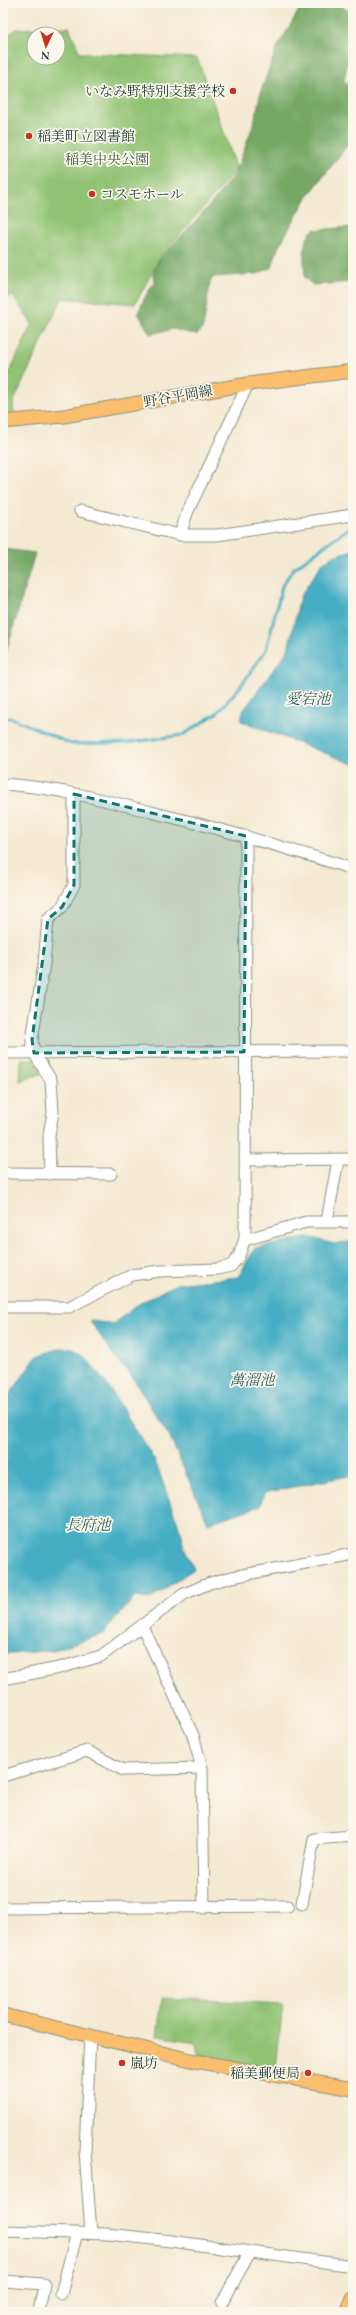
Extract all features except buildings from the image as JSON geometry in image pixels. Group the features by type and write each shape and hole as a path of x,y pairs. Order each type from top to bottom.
{"main road":[{"name":"野谷平岡線","path":"3,422 64,416 248,384 353,371"},
{"path":"3,2014 195,2060 353,2089"},
{"path":"347,2312 353,2298"}],"street":[{"path":"180,535 187,513 248,384"},
{"path":"80,511 180,535 217,535 353,515"},
{"path":"3,784 32,786 74,794 246,836 353,869"},
{"path":"50,1174 49,1135 53,1112 51,1080 34,1053 32,1040 44,964 48,918 62,907 74,885 74,794"},
{"path":"3,1307 69,1307 132,1275 160,1270 218,1269 231,1266 239,1256 245,1240 246,1160 244,1052 246,836"},
{"path":"3,1053 353,1051"},
{"path":"246,1160 353,1160"},
{"path":"327,1221 338,1160"},
{"path":"3,1173 110,1174"},
{"path":"245,1240 306,1222 353,1222"},
{"path":"3,1679 59,1668 101,1656 142,1626 155,1613 184,1594 210,1583 232,1577 353,1554"},
{"path":"142,1626 194,1735 202,1768 204,1908"},
{"path":"3,1776 87,1751 123,1770 202,1768"},
{"path":"302,1904 314,1839 353,1836"},
{"path":"3,1908 204,1908 288,1906"},
{"path":"90,2035 85,2151 91,2233"},
{"path":"3,2231 91,2233 171,2241 353,2266"},
{"path":"61,2294 65,2263 77,2233"},
{"path":"222,2303 250,2252"},
{"path":"3,2281 44,2284 39,2312"}],"highlighted area":[{"path":"74,794 246,836 244,1052 34,1053 32,1040 48,919 62,907 74,885"}],"green space":[{"path":"303,3 338,3 353,15 353,48 349,55 344,80 353,92 353,138 306,199 278,248 272,267 257,274 213,277 210,283 203,328 197,335 173,329 150,334 138,313 154,282 153,275 159,260 209,206 235,174 254,123 261,91 277,48"},
{"name":"稲美中央公園","path":"66,27 69,27 80,53 197,58 237,169 161,256 135,304 62,298 13,403 14,414 3,415 3,386 32,324 13,296 3,298 3,38 17,29 26,29 26,66 66,66"},
{"path":"353,227 353,282 313,285 305,278 304,252 309,235 313,230"},
{"path":"3,549 35,553 3,663"},
{"path":"21,1059 34,1059 43,1073 20,1081"},
{"path":"162,1998 283,2004 276,2069 199,2056 197,2042 157,2036"}],"water":[{"name":"愛宕池","path":"353,550 353,764 241,721 243,711 288,650 300,597 323,562 336,555"},
{"name":"萬溜池","path":"309,1237 334,1244 353,1241 353,1475 264,1493 260,1506 208,1523 170,1438 131,1375 117,1360 90,1321 113,1324 137,1305 176,1284 238,1277 255,1248"},
{"name":"長府池","path":"61,1348 73,1349 84,1355 111,1390 155,1461 182,1535 183,1545 194,1569 150,1599 135,1597 103,1634 53,1650 3,1655 3,1404 37,1356"}],"waterway":[{"path":"3,718 12,718 71,744 126,743 183,735 217,713 240,687 266,650 282,586 293,569 353,525"}],"place":[{"name":"いなみ野特別支援学校","path":"233,91"},
{"name":"稲美町立図書館","path":"29,136"},
{"name":"コスモホール","path":"92,194"},
{"name":"嵐坊","path":"122,2063"},
{"name":"稲美郵便局","path":"308,2073"}]}
